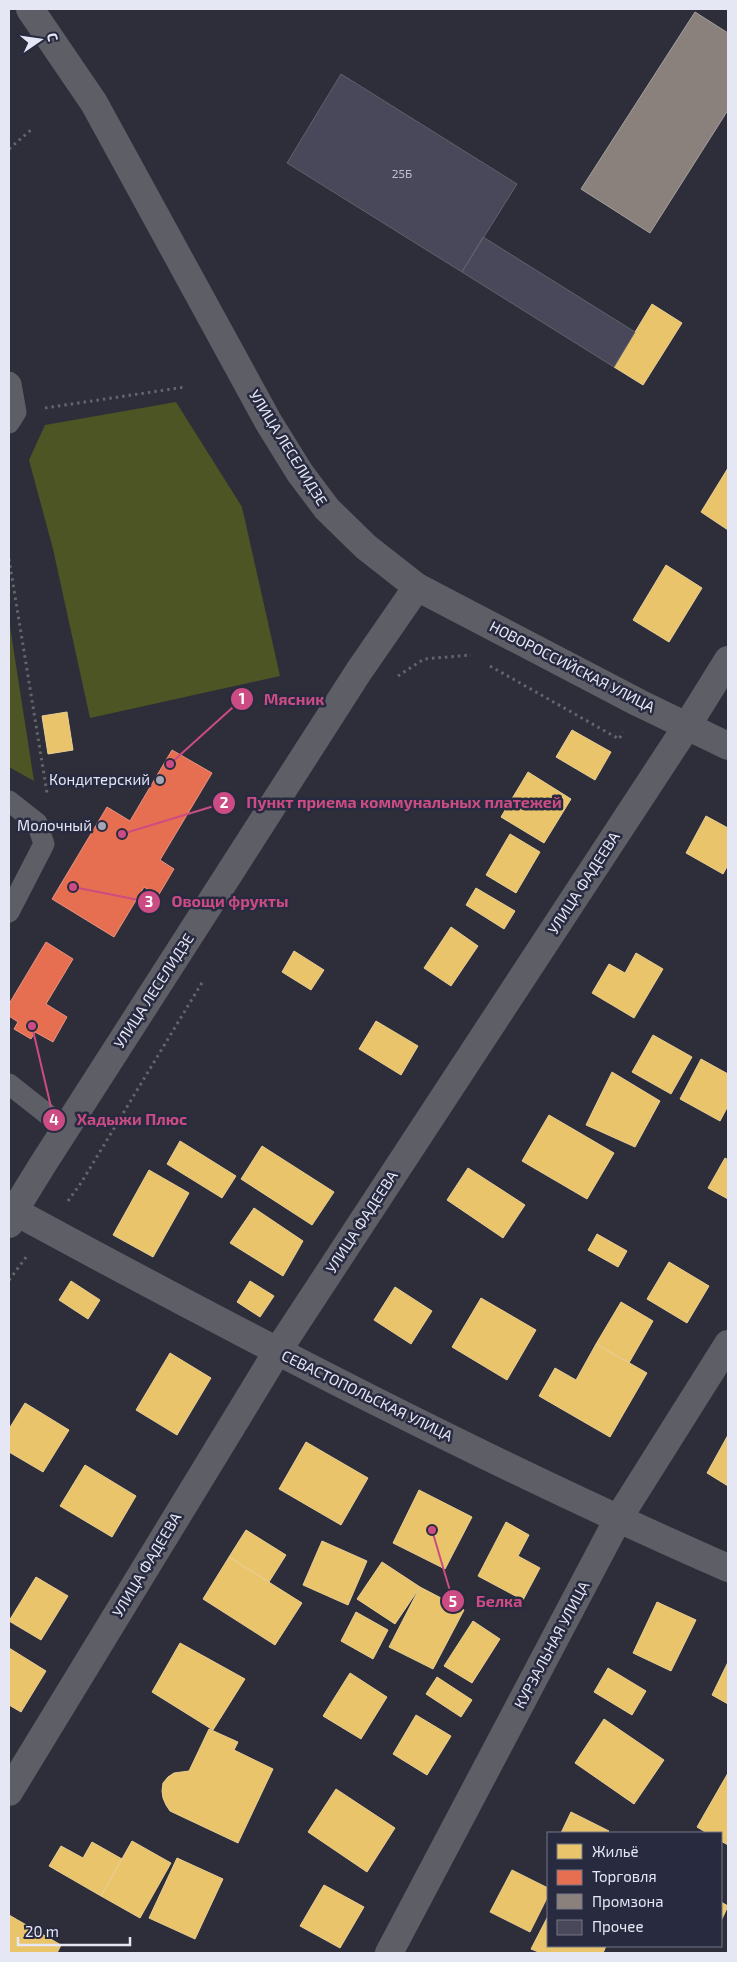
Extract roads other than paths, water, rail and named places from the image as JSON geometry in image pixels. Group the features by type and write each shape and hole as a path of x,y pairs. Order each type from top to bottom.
{"street":[{"name":"УЛИЦА ЛЕСЕЛИДЗЕ","path":"30,9 94,103"},
{"name":"УЛИЦА ЛЕСЕЛИДЗЕ","path":"10,1217 359,671 417,587 353,535 327,509 300,473 269,423 94,103 52,9"},
{"name":"НОВОРОССИЙСКАЯ УЛИЦА","path":"417,587 639,703 728,746"},
{"name":"УЛИЦА ФАДЕЕВА","path":"9,1792 277,1352 687,726 728,660"},
{"name":"СЕВАСТОПОЛЬСКАЯ УЛИЦА","path":"10,1217 48,1229 277,1352 618,1519 728,1568"},
{"name":"КУРЗАЛЬНАЯ УЛИЦА","path":"389,1953 618,1519 728,1344"}],"lane":[{"path":"9,382 12,418"},
{"path":"9,801 37,823 44,844 9,912"},
{"path":"9,1084 66,1128"}],"place":[{"name":"Мясник","path":"170,764"},
{"name":"Кондитерский","path":"160,780"},
{"name":"Молочный","path":"102,826"},
{"name":"Пункт приема коммунальных платежей","path":"122,834"},
{"name":"Овощи фрукты","path":"73,887"},
{"name":"Хадыжи Плюс","path":"32,1026"},
{"name":"Белка","path":"432,1530"}]}
